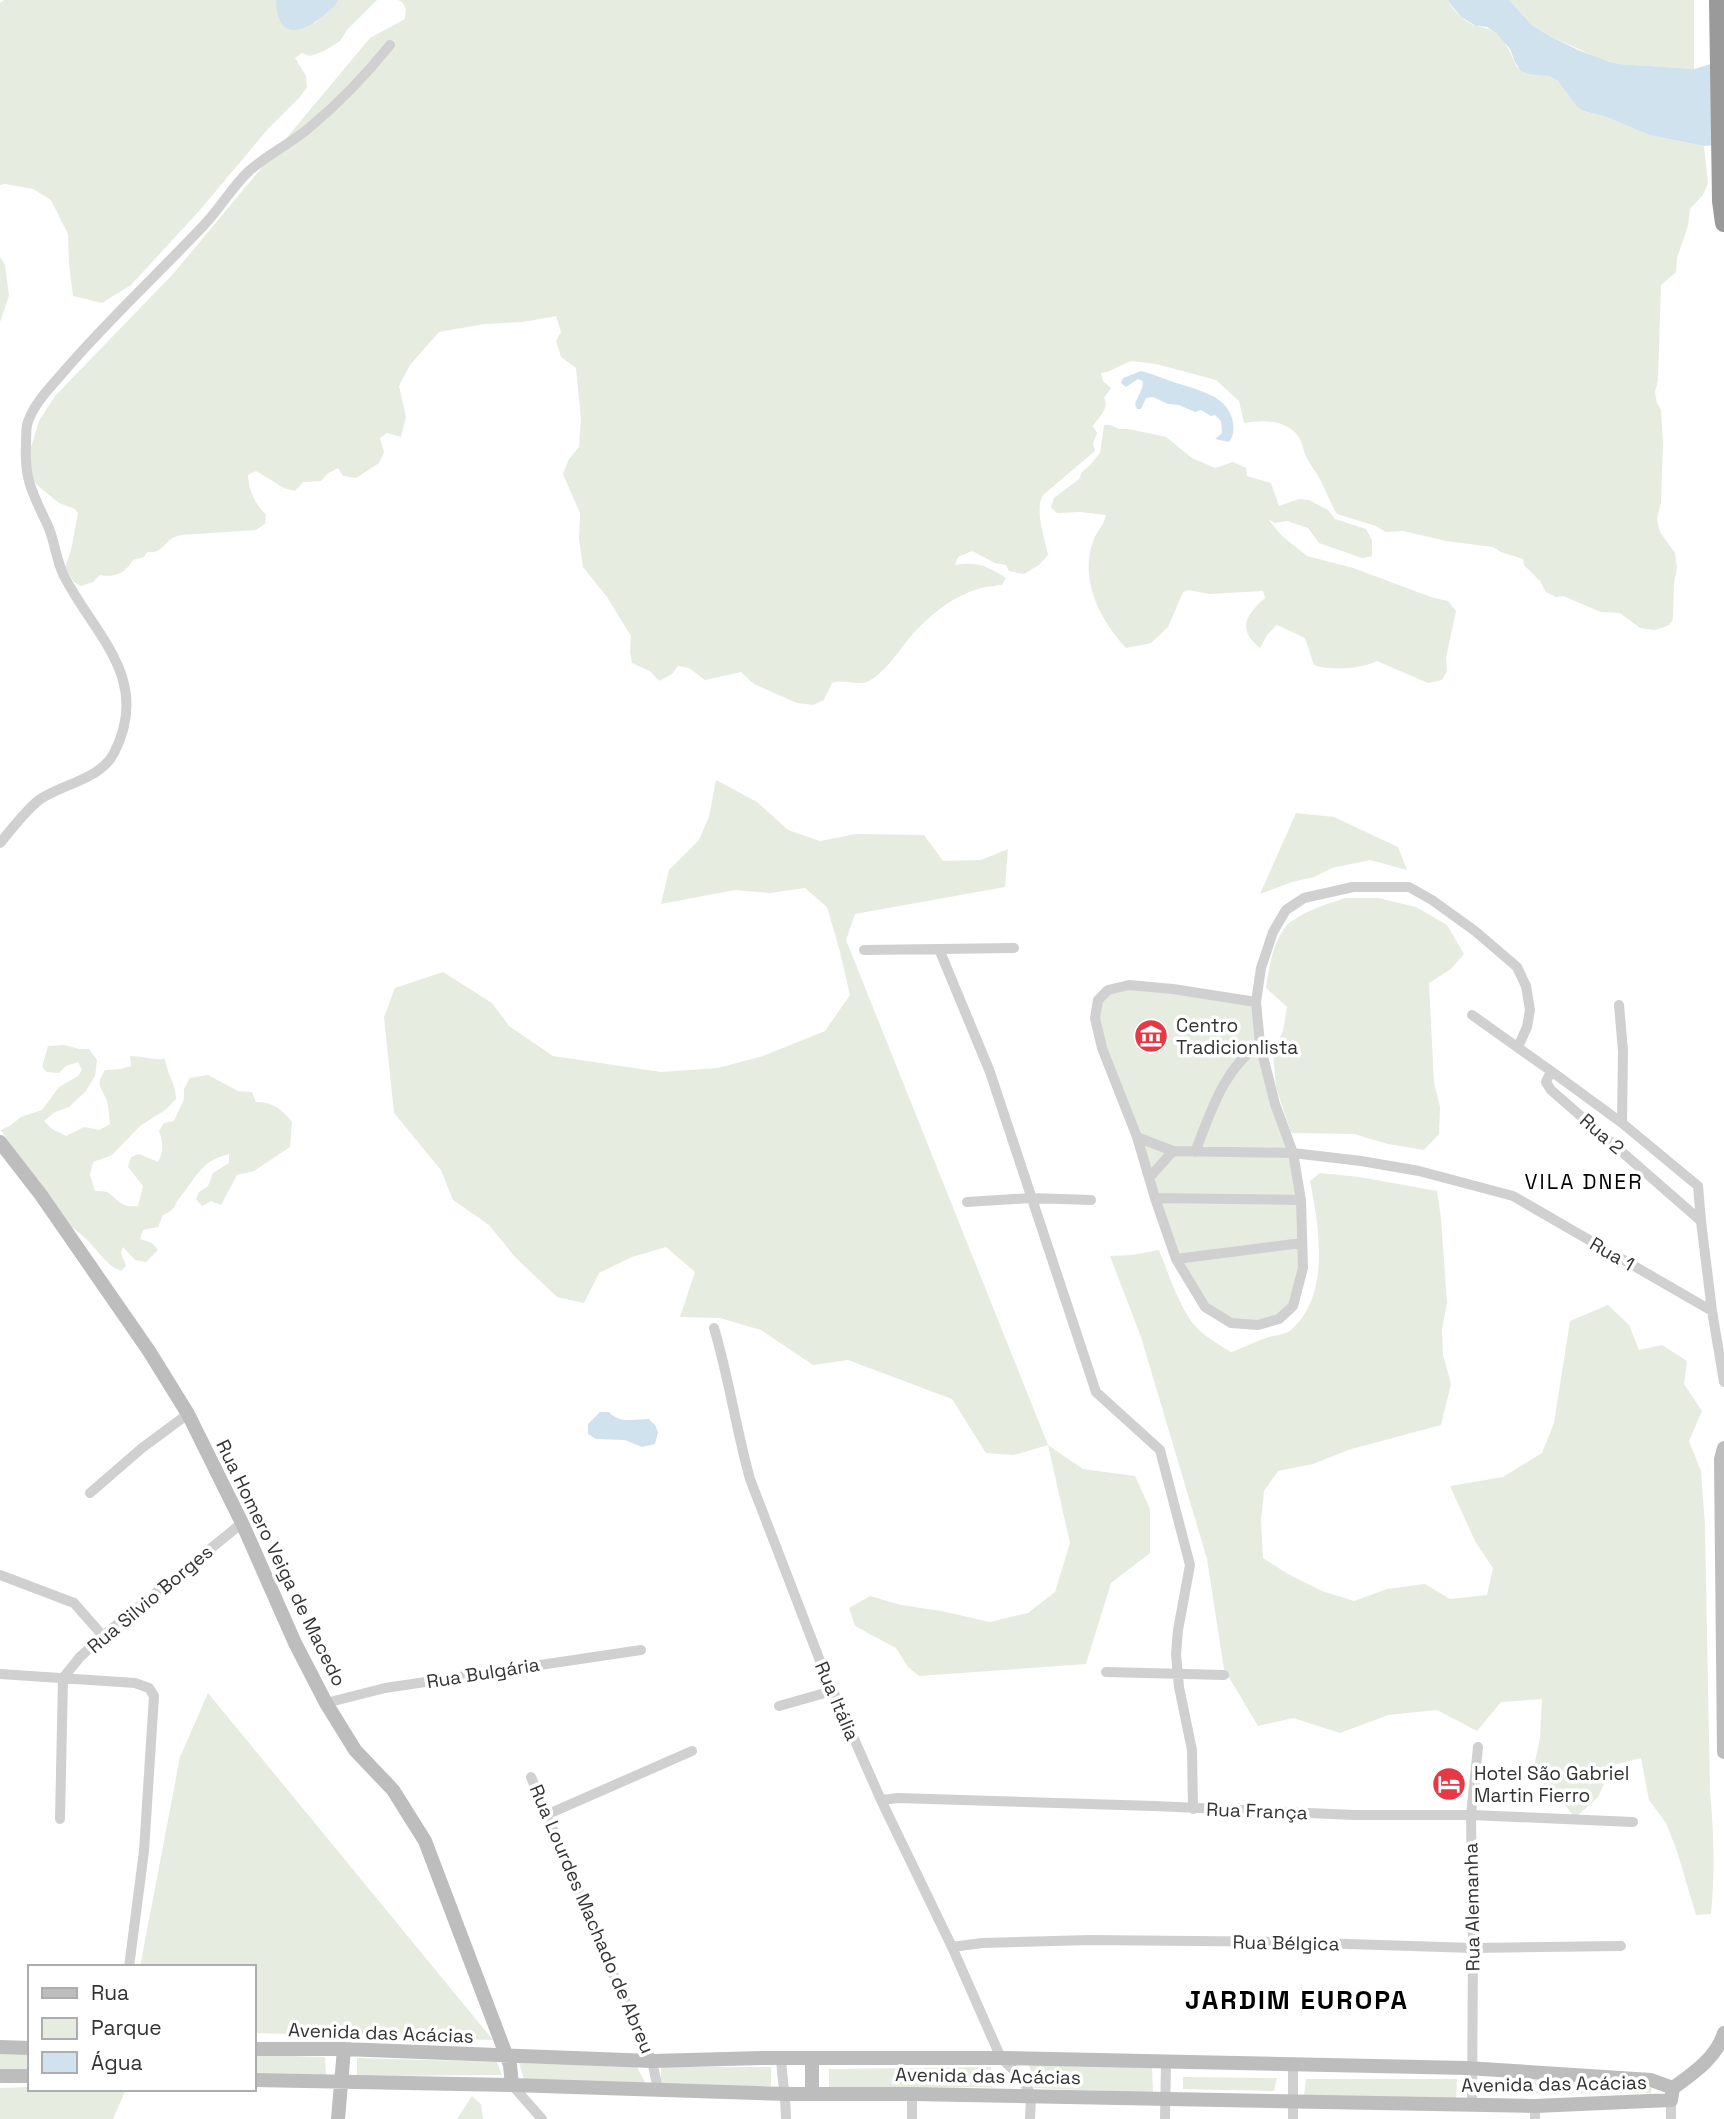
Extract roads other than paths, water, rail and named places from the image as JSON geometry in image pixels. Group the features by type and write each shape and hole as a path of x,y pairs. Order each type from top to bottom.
{"highway":[{"path":"1718,5 1721,201 1724,223"}],"street":[{"path":"0,844 40,800 102,766 113,754 123,727 127,701 122,677 110,648 65,578 58,563 50,529 27,481 27,424 38,401 105,325 208,221 246,174 328,111 390,45"},
{"path":"1256,1002 1129,985 1108,990 1098,1000 1095,1018 1102,1048 1137,1138 1176,1259 1205,1307 1231,1323 1258,1325 1279,1319 1293,1306 1303,1268 1301,1200 1293,1153 1275,1104 1260,1044 1256,1002 1261,968 1273,932 1286,909 1304,898 1353,887 1409,887 1432,900 1475,931 1517,967 1526,986 1530,1010 1527,1027 1518,1047"},
{"path":"864,950 1014,948"},
{"path":"939,949 990,1072 1096,1392 1160,1450 1190,1565 1176,1654 1192,1750 1193,1809"},
{"path":"1619,1005 1623,1051 1622,1123"},
{"name":"Rua 2","path":"1472,1015 1622,1123 1698,1186 1712,1311 1724,1382"},
{"path":"1195,1152 1220,1090 1235,1065 1260,1044"},
{"name":"Rua 2","path":"1551,1071 1546,1082 1551,1090 1702,1221"},
{"path":"1137,1138 1172,1152 1149,1178"},
{"name":"Rua Homero Veiga de Macedo","path":"0,1142 41,1195 149,1351 188,1414 242,1523 295,1643 327,1703 355,1750 393,1790 425,1841 508,2061 512,2085"},
{"name":"Rua 1","path":"1172,1152 1293,1153 1419,1171 1513,1196 1712,1311"},
{"path":"967,1202 1031,1198 1091,1200"},
{"path":"1155,1198 1301,1200"},
{"path":"1176,1259 1302,1243"},
{"name":"Rua Itália","path":"715,1328 750,1479 832,1691 1002,2059 1017,2072 1031,2096"},
{"path":"90,1493 142,1448 188,1414"},
{"path":"1724,1448 1721,1459 1724,1752"},
{"name":"Rua Silvio Borges","path":"63,1678 80,1657 103,1636 242,1523"},
{"path":"0,1575 74,1603 103,1636"},
{"name":"Rua Bulgária","path":"327,1703 385,1688 640,1650"},
{"path":"1106,1672 1224,1675"},
{"path":"0,1674 144,1685 154,1696 144,1851 129,1965"},
{"path":"60,1819 63,1678"},
{"path":"779,1706 832,1691"},
{"name":"Rua Alemanha","path":"1472,2105 1471,1815 1478,1747"},
{"path":"546,1815 692,1751"},
{"name":"Rua Lourdes Machado de Abreu","path":"531,1777 652,2061 658,2089"},
{"name":"Rua França","path":"881,1800 898,1798 1354,1815 1471,1815 1633,1822"},
{"name":"Rua Bélgica","path":"952,1947 982,1943 1090,1940 1473,1948 1621,1946"},
{"path":"1671,2119 1672,2094 1720,2047 1724,2033"},
{"path":"0,2047 28,2048"},
{"name":"Avenida das Acácias","path":"256,2049 344,2049 508,2061 1002,2059 1471,2068 1651,2080 1672,2094"},
{"name":"Avenida das Acácias","path":"341,2081 344,2049"},
{"path":"781,2058 786,2119"},
{"path":"811,2058 812,2093"},
{"path":"1165,2119 1166,2062"},
{"path":"1293,2064 1293,2119"},
{"path":"0,2076 28,2076"},
{"name":"Avenida das Acácias","path":"256,2080 786,2094 1472,2105 1535,2113 1672,2094"},
{"path":"338,2119 341,2081"},
{"path":"512,2085 542,2119"},
{"path":"912,2094 912,2119"},
{"path":"1030,2119 1031,2096"}],"water":[{"path":"276,0 338,0 314,23 290,30 280,21"},
{"path":"1447,0 1509,0 1532,25 1548,35 1578,50 1619,64 1694,69 1724,60 1724,144 1704,146 1649,135 1604,116 1583,111 1558,81 1549,76 1521,71 1510,49 1496,33 1461,17"},
{"path":"1141,371 1199,390 1221,401 1233,422 1229,442 1215,439 1222,433 1221,421 1215,415 1211,416 1201,410 1195,412 1153,397 1146,398 1141,409 1137,409 1135,404 1143,381 1138,379 1126,387 1121,383 1123,378"},
{"path":"600,1412 609,1412 623,1419 649,1419 658,1432 655,1444 642,1447 625,1440 596,1439 588,1434 588,1424"}],"place":[{"name":"Centro Tradicionlista","path":"1151,1036"},
{"name":"Hotel São Gabriel Martin Fierro","path":"1449,1784"}],"district":[{"name":"VILA DNER","path":"1584,1181"},
{"name":"JARDIM EUROPA","path":"1297,2000"}]}
